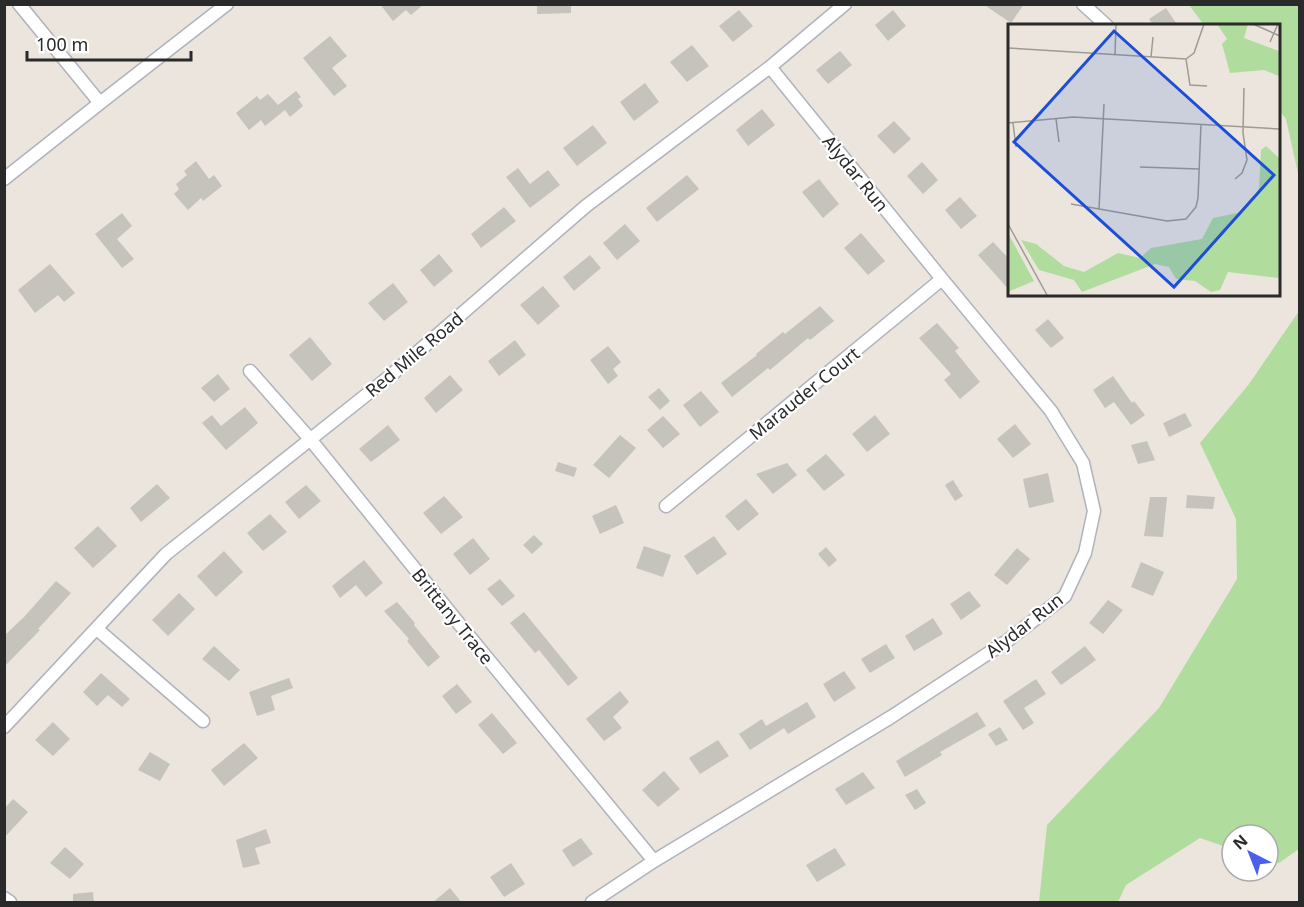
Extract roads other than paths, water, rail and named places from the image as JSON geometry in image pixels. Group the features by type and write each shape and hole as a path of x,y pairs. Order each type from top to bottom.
{"street":[{"path":"19,4 100,103"},
{"path":"4,179 227,4"},
{"name":"Red Mile Road","path":"4,728 166,554 390,376 586,206 771,67 845,4"},
{"path":"1083,4 1105,24"},
{"name":"Alydar Run","path":"592,903 654,861 891,717 1007,641 1065,596 1085,553 1094,511 1083,463 1051,411 771,67"},
{"name":"Marauder Court","path":"666,506 942,279"},
{"name":"Brittany Trace","path":"250,371 310,440 654,861"},
{"path":"97,629 203,721"},
{"path":"4,898 10,903"}]}
